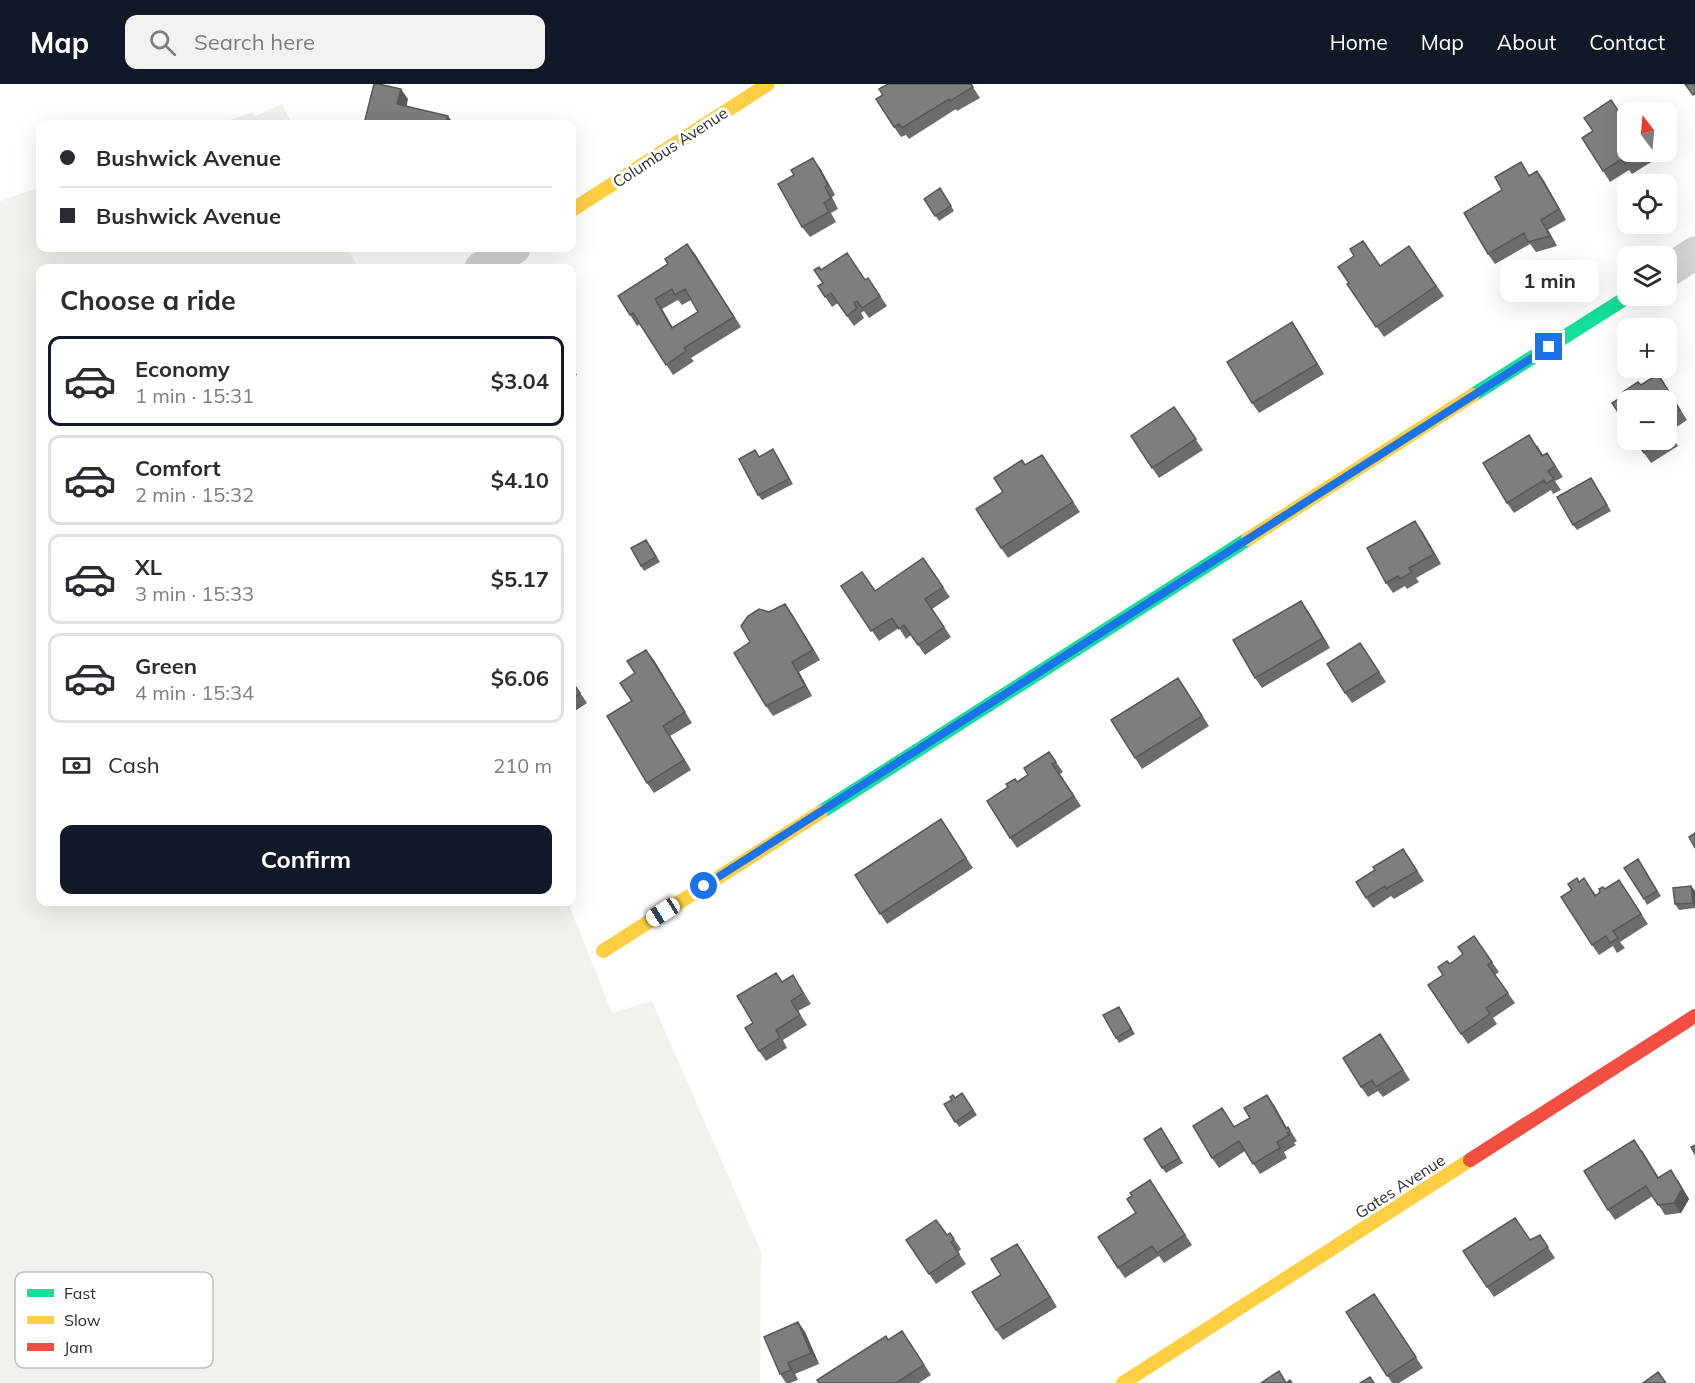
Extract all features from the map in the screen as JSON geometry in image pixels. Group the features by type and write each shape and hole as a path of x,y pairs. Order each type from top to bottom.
{"street":[{"name":"Columbus Avenue","path":"576,207 768,84"},
{"path":"488,264 507,252"},
{"path":"1677,265 1695,254"},
{"path":"603,951 1617,304"},
{"name":"Gates Avenue","path":"1123,1383 1695,1016"}],"shaded area":[{"path":"282,104 290,120 230,120 253,112 255,116"},
{"path":"36,188 36,252 350,252 356,264 36,264 36,906 570,906 612,1013 652,1001 761,1251 760,1383 0,1383 0,201"}],"building":[{"path":"374,84 401,89 397,104 448,116 446,120 365,120"},
{"path":"888,84 971,84 973,87 902,128 899,124 894,127 876,99 883,95 879,89"},
{"path":"1685,84 1695,84 1695,94 1693,95"},
{"path":"1611,100 1617,109 1617,162 1603,171 1582,138 1593,131 1584,118"},
{"path":"813,158 828,185 825,187 831,198 824,203 829,212 802,227 778,184 794,175 791,170"},
{"path":"1521,162 1529,176 1537,171 1559,209 1541,220 1550,236 1528,242 1524,233 1488,254 1464,213 1502,190 1495,177"},
{"path":"940,188 951,206 935,216 924,199"},
{"path":"1363,241 1380,266 1409,246 1436,286 1376,327 1338,267 1354,256 1350,249"},
{"path":"687,244 734,317 684,348 686,351 666,365 633,313 630,315 618,296 668,264 665,259","holes":["672,289 675,295 685,289 698,312 672,328 655,299"]},
{"path":"847,253 865,280 868,278 880,296 862,308 857,301 854,303 857,308 847,316 831,293 825,297 818,286 823,283 814,270 819,267 821,270"},
{"path":"1292,322 1317,364 1252,403 1227,362"},
{"path":"1652,378 1660,378 1668,390 1626,390 1638,382 1641,385"},
{"path":"1617,400 1617,410 1612,403"},
{"path":"1174,407 1196,439 1152,468 1131,436"},
{"path":"1529,435 1542,456 1547,453 1555,466 1548,471 1554,479 1546,484 1544,480 1507,503 1483,463"},
{"path":"773,449 789,479 758,495 739,459 755,450 759,457"},
{"path":"1042,455 1073,502 1001,548 976,509 1003,492 994,478 1022,460 1025,465"},
{"path":"1591,478 1607,505 1573,525 1557,497"},
{"path":"1415,521 1434,554 1409,568 1412,572 1386,583 1367,548"},
{"path":"646,540 656,557 641,566 631,548"},
{"path":"923,558 943,587 925,599 944,627 918,645 904,625 899,629 892,618 871,631 841,586 862,572 875,591"},
{"path":"1301,601 1323,638 1255,678 1233,640"},
{"path":"785,604 813,650 792,662 805,686 766,706 734,653 750,642 741,626 748,616 759,609 769,612"},
{"path":"1360,643 1379,672 1345,693 1327,664"},
{"path":"646,650 685,712 663,726 684,760 647,783 607,716 632,701 620,683 635,673 627,661"},
{"path":"1178,678 1202,716 1135,758 1111,720"},
{"path":"1049,752 1056,762 1052,764 1074,796 1010,838 987,801 1008,787 1006,784 1015,779 1017,782 1028,775 1024,768"},
{"path":"941,819 966,858 880,914 855,875"},
{"path":"1695,833 1695,848 1689,837"},
{"path":"1403,849 1417,871 1366,898 1356,882 1375,870 1373,867"},
{"path":"1638,859 1657,891 1644,899 1624,868"},
{"path":"1577,878 1579,882 1584,878 1595,896 1600,892 1599,889 1603,887 1605,889 1619,880 1641,914 1613,931 1618,938 1610,943 1606,936 1592,945 1561,897 1572,890 1568,884"},
{"path":"1691,886 1693,903 1675,904 1673,888"},
{"path":"1474,936 1492,962 1488,965 1508,993 1486,1008 1490,1014 1461,1034 1428,985 1443,975 1438,967 1447,961 1450,964 1463,954 1458,947"},
{"path":"776,973 782,982 793,975 803,993 791,1001 800,1015 776,1030 780,1038 759,1051 745,1028 753,1023 737,996"},
{"path":"1119,1007 1131,1029 1116,1038 1103,1015"},
{"path":"1380,1034 1403,1070 1376,1087 1372,1080 1361,1087 1343,1058"},
{"path":"962,1093 973,1110 955,1122 944,1104 952,1100 950,1097 953,1095 955,1098"},
{"path":"1267,1095 1286,1129 1288,1127 1290,1131 1287,1133 1289,1135 1277,1142 1280,1148 1253,1164 1239,1141 1212,1158 1193,1126 1222,1108 1234,1127 1250,1118 1244,1108"},
{"path":"1161,1128 1179,1158 1162,1168 1144,1139"},
{"path":"1634,1140 1658,1178 1671,1170 1682,1189 1674,1203 1658,1205 1646,1186 1608,1210 1584,1171"},
{"path":"1150,1180 1185,1235 1157,1253 1152,1246 1118,1268 1098,1237 1136,1213 1127,1199 1132,1196 1130,1193"},
{"path":"1515,1218 1530,1240 1540,1235 1548,1247 1487,1287 1463,1251"},
{"path":"936,1220 947,1235 950,1233 954,1239 951,1242 959,1254 929,1274 906,1240"},
{"path":"1017,1244 1050,1297 996,1330 972,1292 1001,1275 991,1259"},
{"path":"1374,1294 1416,1357 1387,1376 1346,1312"},
{"path":"798,1322 811,1353 788,1363 791,1370 780,1374 764,1337"},
{"path":"902,1331 924,1365 896,1383 819,1383 817,1380 886,1336 888,1340"},
{"path":"1279,1371 1286,1383 1261,1383"},
{"path":"1658,1372 1666,1383 1643,1383"},
{"path":"1370,1377 1374,1383 1360,1383"}],"traffic: fast":[{"path":"1473,395 1617,304"},
{"path":"821,812 1248,539"}],"traffic: slow":[{"path":"576,207 768,84"},
{"path":"1248,539 1473,395"},
{"path":"603,951 821,812"},
{"path":"1123,1383 1470,1160"}],"traffic: jam":[{"path":"1470,1160 1695,1016"}],"route":[{"path":"704,886 1549,347"}]}
